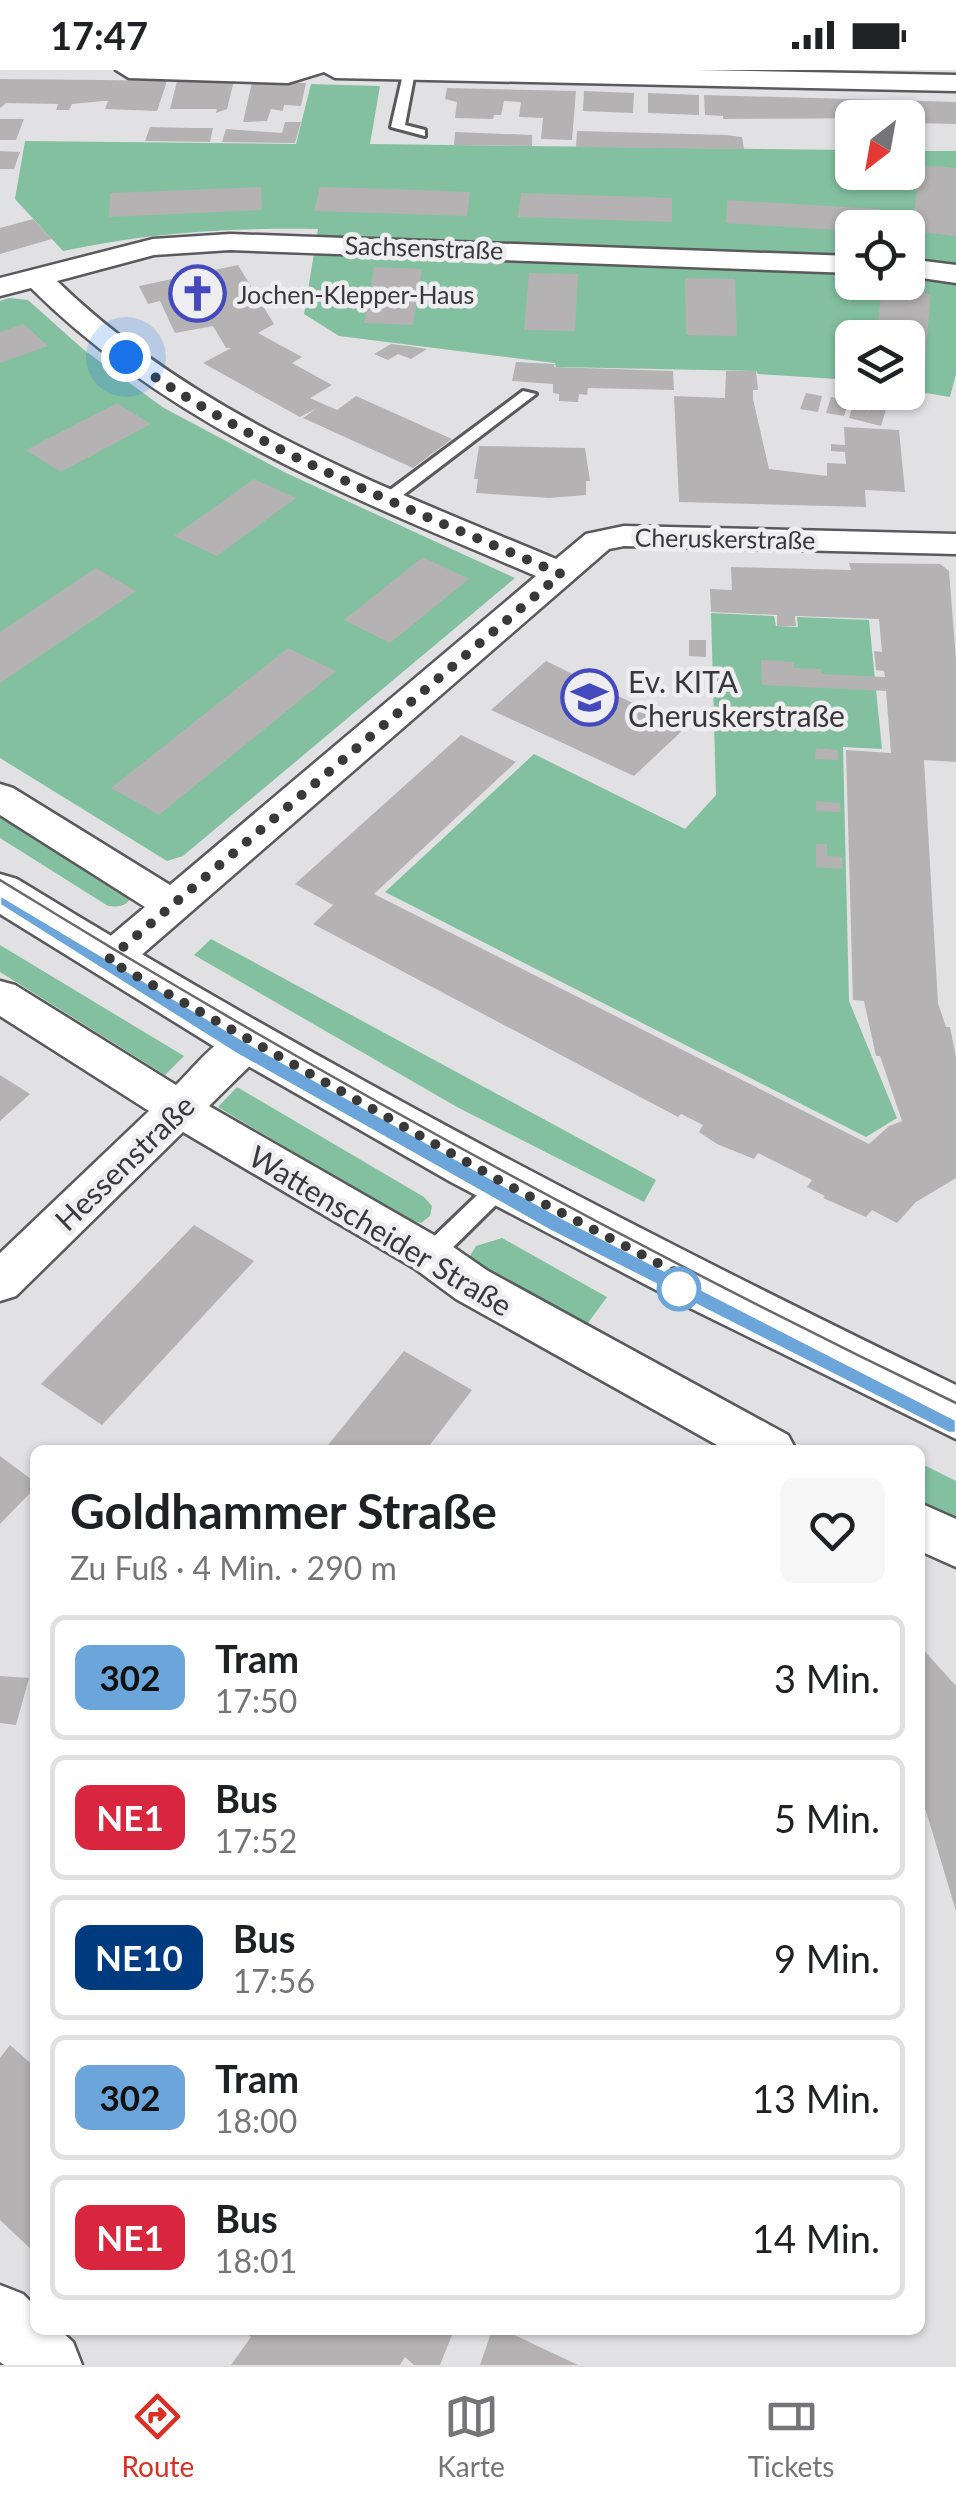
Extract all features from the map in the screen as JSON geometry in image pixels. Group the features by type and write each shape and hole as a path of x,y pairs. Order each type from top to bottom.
{"main road":[{"path":"0,891 248,1042 504,1183 956,1413"}],"street":[{"path":"129,70 288,75 313,70"},
{"path":"334,70 956,83"},
{"name":"Sachsenstraße","path":"0,287 154,247 230,242 835,263"},
{"path":"925,270 956,274"},
{"path":"36,277 86,327 151,375 262,439 561,574"},
{"name":"Cheruskerstraße","path":"108,960 598,540 624,536 956,544"},
{"path":"0,797 172,906"},
{"name":"Wattenscheider Straße","path":"0,996 179,1109 430,1255 472,1285 762,1445"},
{"name":"Hessenstraße","path":"0,1282 248,1042"},
{"path":"925,1528 956,1544"},
{"path":"0,2317 50,2365"}],"lane":[{"path":"409,72 398,127 420,134"},
{"path":"388,499 528,394"},
{"path":"430,1255 504,1183"}],"green space":[{"path":"311,84 380,86 370,144 835,150 835,190 925,190 925,151 956,151 956,374 950,397 925,393 925,320 835,320 835,379 756,371 556,367 555,363 339,336 304,314 318,229 190,232 63,251 15,199 25,141 296,144"},
{"path":"28,300 84,350 164,408 286,473 515,578 183,856 167,861 0,758 0,301"},
{"path":"711,613 774,616 776,626 798,627 797,617 869,620 882,749 843,747 849,1001 897,1118 866,1137 385,892 534,754 685,829 716,795"},
{"path":"0,812 132,896 130,900 122,906 108,906 0,838"},
{"path":"211,939 656,1180 644,1202 457,1107 194,955"},
{"path":"0,945 184,1056 165,1075 0,972"},
{"path":"237,1087 424,1197 432,1206 430,1216 421,1223 405,1219 218,1107"},
{"path":"502,1238 607,1297 582,1331 468,1259 476,1246"},
{"path":"925,1466 956,1481 956,1527 925,1512"}],"building":[{"path":"0,79 167,81 157,111 105,109 108,101 72,104 69,110 56,110 58,104 6,103 0,108"},
{"path":"177,81 234,81 227,109 216,113 217,109 170,109"},
{"path":"252,82 306,83 301,106 284,105 283,111 271,109 267,121 243,122"},
{"path":"447,88 576,91 572,140 541,139 543,118 519,117 521,102 504,101 501,115 494,115 493,119 455,118 457,102 445,99"},
{"path":"584,91 634,93 633,113 583,111"},
{"path":"648,93 699,95 699,115 648,113"},
{"path":"704,95 884,100 835,100 835,118 723,119 705,115"},
{"path":"925,101 956,102 956,124 925,123"},
{"path":"0,119 24,119 16,140 0,140"},
{"path":"285,122 301,122 295,143 222,142 226,129 282,133"},
{"path":"150,127 213,128 210,142 145,141"},
{"path":"577,131 726,135 742,137 744,149 576,147"},
{"path":"455,132 532,135 532,146 454,145"},
{"path":"0,151 20,152 14,169 0,169"},
{"path":"925,165 956,168 956,236 925,232 925,210 915,210 917,190 925,190"},
{"path":"261,187 262,210 109,217 110,193"},
{"path":"320,187 470,192 467,216 314,211"},
{"path":"521,193 672,198 672,222 518,217"},
{"path":"727,200 880,209 835,210 835,230 726,223"},
{"path":"33,219 52,239 0,254 0,228"},
{"path":"238,265 274,324 258,333 302,357 292,363 332,385 310,398 337,410 356,396 452,439 413,468 303,418 317,408 300,417 203,363 231,348 226,348 213,326 175,333 160,301 148,304 139,286"},
{"path":"374,267 422,269 413,325 364,323"},
{"path":"529,273 578,274 575,331 524,330"},
{"path":"685,278 735,279 737,336 686,335"},
{"path":"925,293 931,294 925,359 925,320 878,320 881,300 925,300"},
{"path":"24,324 48,346 0,363 0,332"},
{"path":"391,344 427,349 411,359 398,354 388,360 374,354"},
{"path":"516,362 673,371 674,390 588,388 587,395 579,394 578,402 559,401 553,384 512,381"},
{"path":"726,371 756,371 758,390 753,390 753,399 769,469 827,476 827,463 846,464 845,452 831,451 831,444 845,445 844,427 899,430 905,492 865,490 866,507 679,502 674,396 725,398"},
{"path":"806,393 822,396 818,412 800,409"},
{"path":"831,397 835,398 835,410 846,410 844,416 826,413"},
{"path":"117,403 151,424 61,472 26,450"},
{"path":"851,410 868,410 867,416 869,410 886,410 881,426 849,418"},
{"path":"479,446 585,448 590,481 586,481 586,495 549,498 476,493"},
{"path":"254,479 296,498 217,556 174,536"},
{"path":"423,557 469,579 390,643 344,620"},
{"path":"849,563 940,564 949,571 956,659 956,762 924,760 938,1003 946,1027 950,1027 956,1057 956,1178 916,1202 897,1223 872,1210 866,1217 823,1198 807,1187 812,1180 758,1153 754,1159 717,1144 699,1132 703,1125 681,1114 678,1117 313,924 333,905 295,884 461,735 516,762 374,894 869,1144 889,1126 902,1121 880,1056 876,1056 864,1001 853,1000 846,750 891,753 886,691 762,685 761,660 794,662 794,668 821,669 821,674 885,677 884,671 876,670 874,651 882,652 879,619 795,616 796,626 777,626 777,615 711,612 710,589 732,590 731,567 851,570"},
{"path":"96,568 136,591 0,683 0,632"},
{"path":"689,640 706,640 706,657 689,656"},
{"path":"288,648 336,671 159,815 111,788"},
{"path":"546,661 684,729 634,776 491,710"},
{"path":"816,748 838,750 838,760 815,759"},
{"path":"816,801 840,803 841,812 816,811"},
{"path":"816,844 827,844 827,856 842,857 843,869 816,867"},
{"path":"0,1075 30,1094 0,1121"},
{"path":"194,1225 254,1261 102,1425 41,1384"},
{"path":"404,1351 472,1390 430,1445 328,1445"},
{"path":"0,1456 30,1478 30,1493 0,1524"},
{"path":"925,1652 956,1686 956,1911 925,1808"},
{"path":"0,1676 29,1678 16,1725 0,1723"},
{"path":"10,2045 30,2063 30,2248 0,2220 0,2058"},
{"path":"249,2335 452,2335 440,2365 414,2365 405,2357 400,2365 231,2365"},
{"path":"490,2335 515,2335 578,2365 480,2365"}],"tram line":[{"path":"0,880 234,1020 471,1154 956,1403"},
{"path":"0,901 234,1042 472,1176 956,1426"},
{"name":"302","path":"0,901 241,1048 556,1224 726,1314 956,1426"}],"place":[{"name":"Jochen-Klepper-Haus","path":"198,294"},
{"name":"Ev. KITA Cheruskerstraße","path":"589,698"}],"route":[{"path":"126,357 208,410 262,439 349,482 561,574 108,960 272,1056 681,1275 679,1289"}]}
